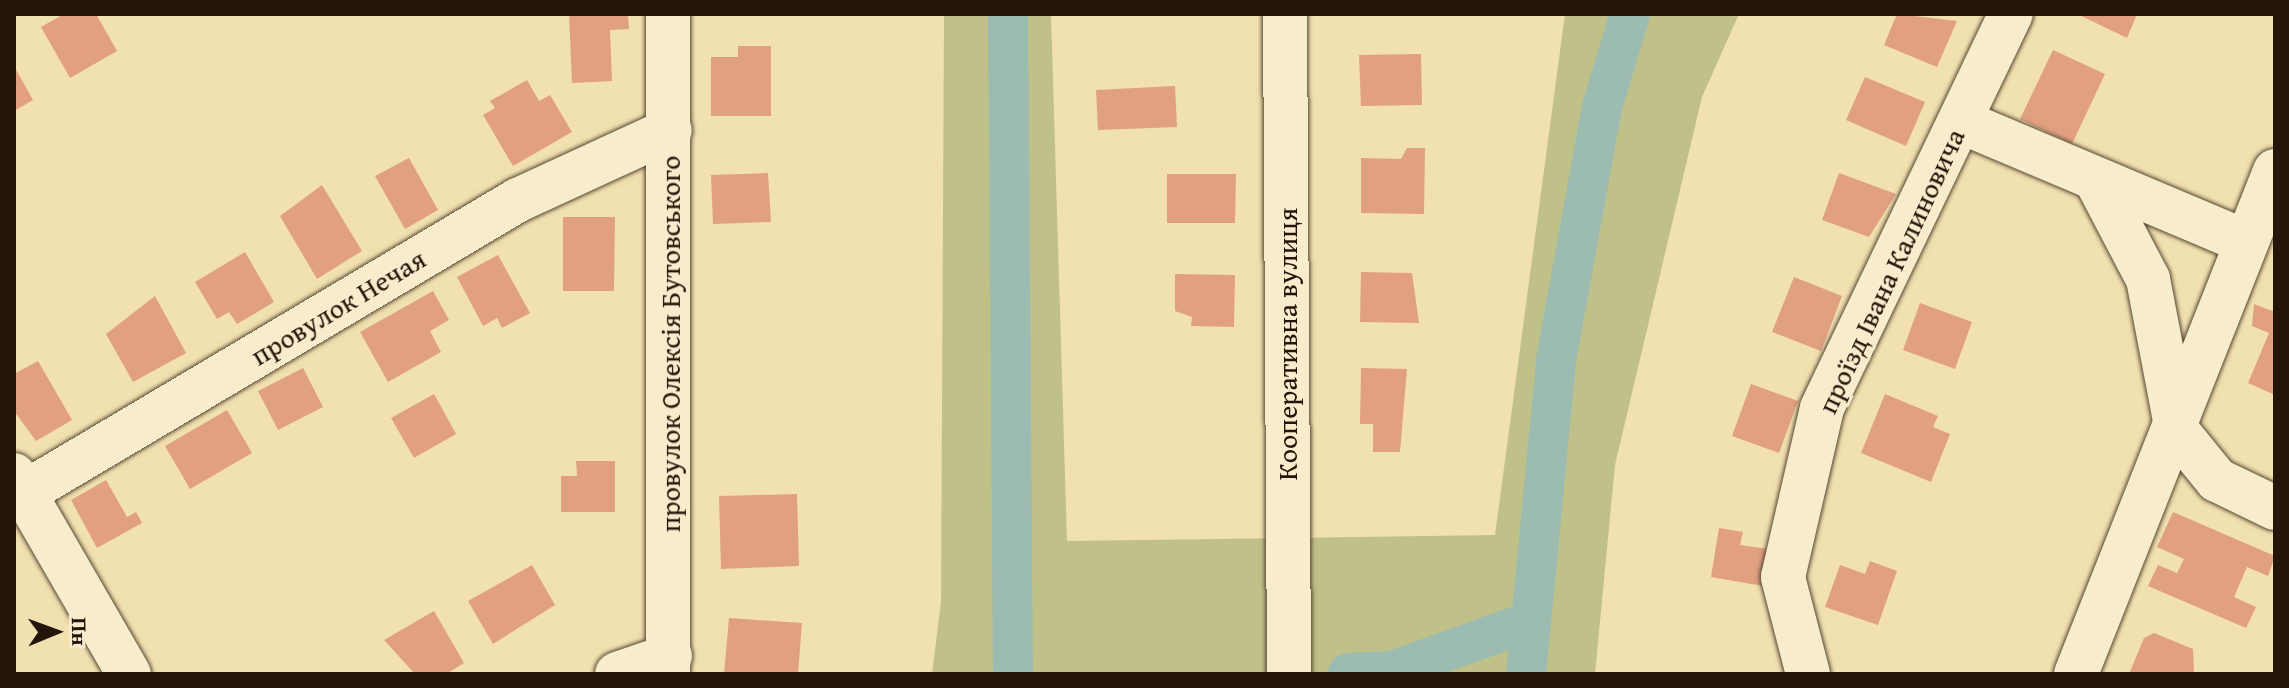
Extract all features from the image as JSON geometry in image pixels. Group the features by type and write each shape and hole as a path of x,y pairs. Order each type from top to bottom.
{"street":[{"name":"провулок Олексія Бутовського","path":"668,14 669,665"},
{"name":"Кооперативна вулиця","path":"1285,14 1289,674"},
{"name":"проїзд Івана Калиновича","path":"1817,671 1783,577 1822,408 1962,122 2011,14"},
{"path":"1962,122 2244,241"},
{"name":"провулок Нечая","path":"17,489 518,200 670,130"},
{"path":"2076,674 2177,431 2244,241 2275,171"},
{"path":"2096,180 2148,279 2177,431 2217,480 2275,508"},
{"path":"17,489 129,674"},
{"path":"617,674 669,665"}],"green space":[{"path":"944,14 1051,14 1067,541 1495,535 1565,14 1739,14 1702,97 1615,465 1595,674 932,674 941,602"}],"building":[{"path":"64,14 96,14 117,51 70,78 41,27"},
{"path":"569,14 628,14 629,29 610,30 612,81 572,83"},
{"path":"1897,14 1957,21 1937,67 1884,45"},
{"path":"2077,14 2137,14 2127,38"},
{"path":"738,46 771,46 771,116 711,116 711,57 738,57"},
{"path":"2053,50 2105,74 2072,144 2020,119"},
{"path":"1421,54 1422,105 1361,106 1359,55"},
{"path":"14,66 33,100 14,111"},
{"path":"1865,77 1925,102 1906,146 1846,120"},
{"path":"527,80 539,101 550,95 572,132 513,166 483,115 495,108 490,101"},
{"path":"1175,86 1177,127 1098,130 1096,90"},
{"path":"1407,148 1425,148 1424,214 1361,213 1361,158 1401,159"},
{"path":"409,158 438,210 405,229 375,176"},
{"path":"768,173 771,222 713,224 711,175"},
{"path":"1839,173 1896,194 1869,237 1822,220"},
{"path":"1167,174 1236,174 1235,223 1167,223"},
{"path":"322,185 362,251 317,279 280,216"},
{"path":"563,217 615,217 614,291 563,291"},
{"path":"245,252 274,302 237,324 229,312 217,319 195,282"},
{"path":"498,255 530,313 502,328 497,318 483,326 457,277"},
{"path":"1361,272 1412,273 1419,323 1360,322"},
{"path":"1175,274 1235,275 1234,327 1191,326 1192,317 1175,311"},
{"path":"1794,277 1842,296 1821,351 1772,332"},
{"path":"433,291 449,320 430,331 441,352 388,382 360,332"},
{"path":"155,296 186,353 133,382 106,334"},
{"path":"1920,303 1972,322 1955,369 1903,350"},
{"path":"2254,304 2275,312 2275,395 2248,383 2269,333 2252,326"},
{"path":"38,361 72,420 36,441 14,411 14,374"},
{"path":"303,368 323,407 278,430 258,391"},
{"path":"1361,368 1407,369 1400,452 1373,452 1373,424 1360,424"},
{"path":"1751,384 1798,401 1779,453 1732,436"},
{"path":"434,394 456,434 414,458 391,418"},
{"path":"1885,394 1938,416 1933,427 1950,434 1931,482 1861,453"},
{"path":"227,410 252,453 190,489 165,446"},
{"path":"576,461 615,461 615,512 561,512 561,476 577,476"},
{"path":"106,480 127,517 136,512 142,523 97,548 71,500"},
{"path":"797,494 799,566 721,569 719,496"},
{"path":"2173,512 2275,556 2268,576 2247,567 2234,597 2256,607 2246,628 2148,586 2158,565 2177,573 2184,559 2157,547"},
{"path":"1719,528 1743,532 1740,545 1768,549 1763,586 1711,577"},
{"path":"1870,561 1897,571 1878,625 1825,607 1840,565 1865,574"},
{"path":"532,565 555,605 493,644 468,601"},
{"path":"434,611 464,663 446,674 415,674 384,640"},
{"path":"729,618 802,623 798,674 724,674"},
{"path":"2154,633 2193,649 2194,674 2129,674 2144,638"}],"waterway":[{"path":"1008,14 1013,674"},
{"path":"1526,674 1556,360 1602,107 1630,14"},
{"path":"1348,673 1392,671 1531,621"}]}
